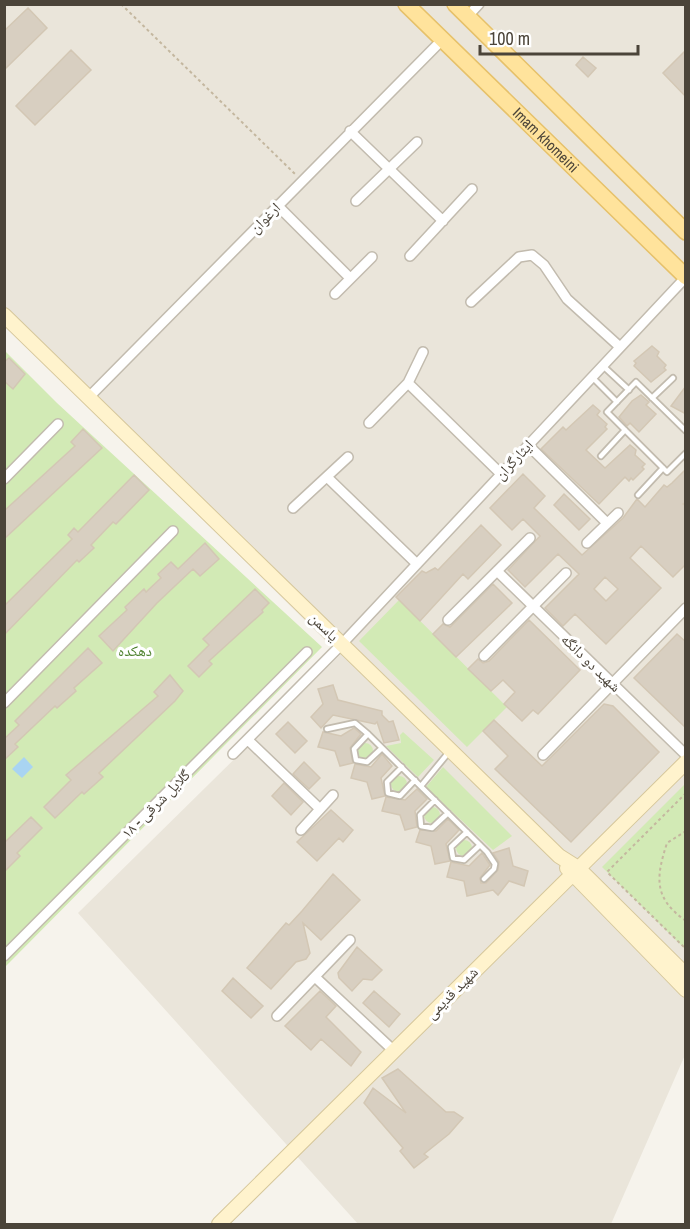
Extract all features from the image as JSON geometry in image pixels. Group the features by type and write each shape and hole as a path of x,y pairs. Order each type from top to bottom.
{"main road":[{"name":"Imam khomeini","path":"406,4 686,277"},
{"path":"455,4 686,232"}],"street":[{"path":"467,16 479,4"},
{"name":"ارغوان","path":"89,397 441,40"},
{"path":"350,131 443,221"},
{"path":"356,201 417,142"},
{"path":"410,256 472,189"},
{"path":"277,205 351,278"},
{"path":"471,302 519,257 532,255 544,265 567,299 620,347"},
{"path":"335,294 372,257"},
{"name":"ایثارگران","path":"233,754 342,644 686,277"},
{"name":"یاسمن","path":"4,315 559,856 686,990"},
{"path":"369,423 408,383 423,352"},
{"path":"408,383 501,474"},
{"path":"4,478 58,424"},
{"path":"528,445 607,523"},
{"path":"294,508 348,457"},
{"path":"327,477 417,564"},
{"path":"587,543 618,513"},
{"path":"4,703 173,531"},
{"path":"448,620 530,538"},
{"name":"شهید دو دانگه","path":"497,571 686,755"},
{"path":"484,657 566,573"},
{"path":"543,755 686,608"},
{"name":"گلایل شرقی - ۱۸","path":"4,956 307,652"},
{"path":"248,740 320,809"},
{"name":"شهید قدیمی","path":"219,1224 686,762"},
{"path":"301,830 333,795"},
{"name":"یاسمن","path":"574,872 686,975"},
{"path":"277,1016 350,940"},
{"path":"315,977 394,1051"}],"lane":[{"path":"602,366 629,390"},
{"path":"592,377 617,402"},
{"path":"652,398 672,378"},
{"path":"686,431 636,382 607,412 667,472 686,453"},
{"path":"601,456 625,430"},
{"path":"638,495 663,468"},
{"path":"327,729 355,723 368,734 480,845 495,864 494,869 484,879"},
{"path":"368,734 354,749 356,760 367,762 381,748"},
{"path":"421,786 451,750"},
{"path":"402,767 387,782 388,794 399,796 415,780"},
{"path":"435,800 420,815 421,826 432,828 448,813"},
{"path":"467,832 451,847 453,858 464,860 480,845"}],"path":[{"path":"121,4 302,180"},
{"path":"686,793 607,872 686,949"},
{"path":"686,831 667,843 657,874 664,901 686,921"}],"shaded area":[{"path":"4,5 685,5 685,1055 611,1224 358,1224 78,913 340,655 5,324"}],"green space":[{"name":"دهکده","path":"4,350 57,403 322,647 5,967"},
{"path":"399,600 507,707 467,747 359,641"},
{"path":"403,732 434,760 418,777 386,746 401,743 400,735"},
{"path":"365,743 371,745 373,751 371,757 365,759 359,757 357,751 359,745"},
{"path":"443,767 512,836 493,850 426,787"},
{"path":"399,776 405,778 407,784 405,790 399,792 393,790 391,784 393,778"},
{"path":"685,784 685,949 602,867"},
{"path":"432,807 438,809 440,815 438,821 432,823 426,821 424,815 426,809"},
{"path":"464,840 470,842 472,848 470,854 464,856 458,854 456,848 458,842"}],"water":[{"path":"24,757 33,767 22,778 12,769"}],"building":[{"path":"28,8 47,28 4,70 4,31"},
{"path":"71,50 91,70 35,125 16,106"},
{"path":"686,50 686,97 663,73"},
{"path":"583,57 596,68 588,77 576,65"},
{"path":"652,346 659,352 657,356 666,365 664,368 666,370 651,382 634,366 636,363 634,361"},
{"path":"9,358 25,374 13,389 4,381 4,362"},
{"path":"686,386 686,414 671,406"},
{"path":"641,395 649,402 646,405 656,414 639,432 630,423 627,426 619,417 632,401"},
{"path":"593,405 600,411 597,415 607,424 605,427 607,429 586,450 605,468 630,445 636,450 635,455 645,464 642,467 644,469 633,480 631,478 629,481 625,477 599,504 541,449 563,427 566,430"},
{"path":"83,429 102,448 4,539 4,511 75,446 71,442"},
{"path":"686,469 686,502 683,504 686,506 686,564 673,577 641,546 630,558 661,588 606,644 575,614 563,626 545,608 579,574 558,554 525,587 508,570 540,536 523,519 512,530 490,508 523,474 545,496 534,508 582,555 623,518 637,499 645,507 664,485 667,487","holes":["605,577 618,589 606,601 594,589"]},
{"path":"134,475 149,490 116,524 113,522 91,545 94,548 79,562 77,560 4,635 4,606 72,539 68,535 74,528 78,532"},
{"path":"564,494 590,519 579,530 554,505"},
{"path":"481,525 501,545 468,579 463,574 420,621 396,597 422,571 426,573 435,568 438,570"},
{"path":"205,543 219,559 200,576 193,569 157,603 113,651 99,636 127,610 125,607 144,589 146,592 161,578 158,574 171,562 178,569"},
{"path":"493,584 512,603 456,657 433,634 443,624 450,627"},
{"path":"255,589 269,603 262,610 263,612 209,661 212,664 199,677 188,666 209,645 203,639"},
{"path":"529,620 580,670 538,714 533,710 522,721 504,704 515,692 503,680 491,691 468,669 478,659 483,663 489,661"},
{"path":"677,634 686,642 686,728 634,678"},
{"path":"88,648 102,663 74,688 76,691 57,708 55,706 15,744 18,747 4,760 4,739 19,725 15,721"},
{"path":"170,675 183,691 175,701 99,773 103,777 84,794 82,792 55,818 44,807 71,780 66,775 158,696 154,692"},
{"path":"333,685 338,700 382,711 382,715 389,722 393,721 399,740 384,743 377,722 375,724 333,715 321,728 311,717 323,704 318,689"},
{"path":"604,704 613,706 659,752 571,842 495,769 508,756 483,731 494,720 542,766"},
{"path":"288,722 307,741 295,753 276,734"},
{"path":"354,728 361,734 350,748 353,763 340,766 335,751 318,747 323,732 341,736"},
{"path":"382,754 392,766 381,778 385,796 372,799 367,782 351,778 355,764 371,767"},
{"path":"304,762 320,778 309,789 293,774"},
{"path":"284,783 303,802 291,815 272,796"},
{"path":"417,789 427,799 415,811 417,827 405,830 400,815 382,811 386,797 405,800"},
{"path":"331,810 353,830 343,842 339,838 317,861 297,842"},
{"path":"31,817 42,828 17,853 20,856 4,872 4,843"},
{"path":"448,819 459,830 446,844 450,861 435,864 431,846 416,842 420,830 436,831"},
{"path":"509,848 513,866 528,871 524,886 509,881 498,895 493,890 467,896 464,881 447,877 451,862 469,866 482,853 490,865 480,878 481,883 486,883 498,870 499,862 493,853"},
{"path":"333,874 360,900 321,940 303,923 310,953 306,959 296,962 271,989 247,968 286,923 289,925 302,911"},
{"path":"357,947 382,970 372,980 363,979 352,991 339,978 338,973"},
{"path":"233,978 263,1006 251,1018 222,991"},
{"path":"320,991 336,1006 326,1017 361,1052 351,1066 321,1039 311,1050 285,1026"},
{"path":"374,991 400,1014 389,1027 363,1003"},
{"path":"398,1069 446,1112 454,1112 463,1118 449,1134 424,1154 428,1157 414,1168 400,1151 403,1148 364,1103 373,1088 406,1113 382,1078"}]}
